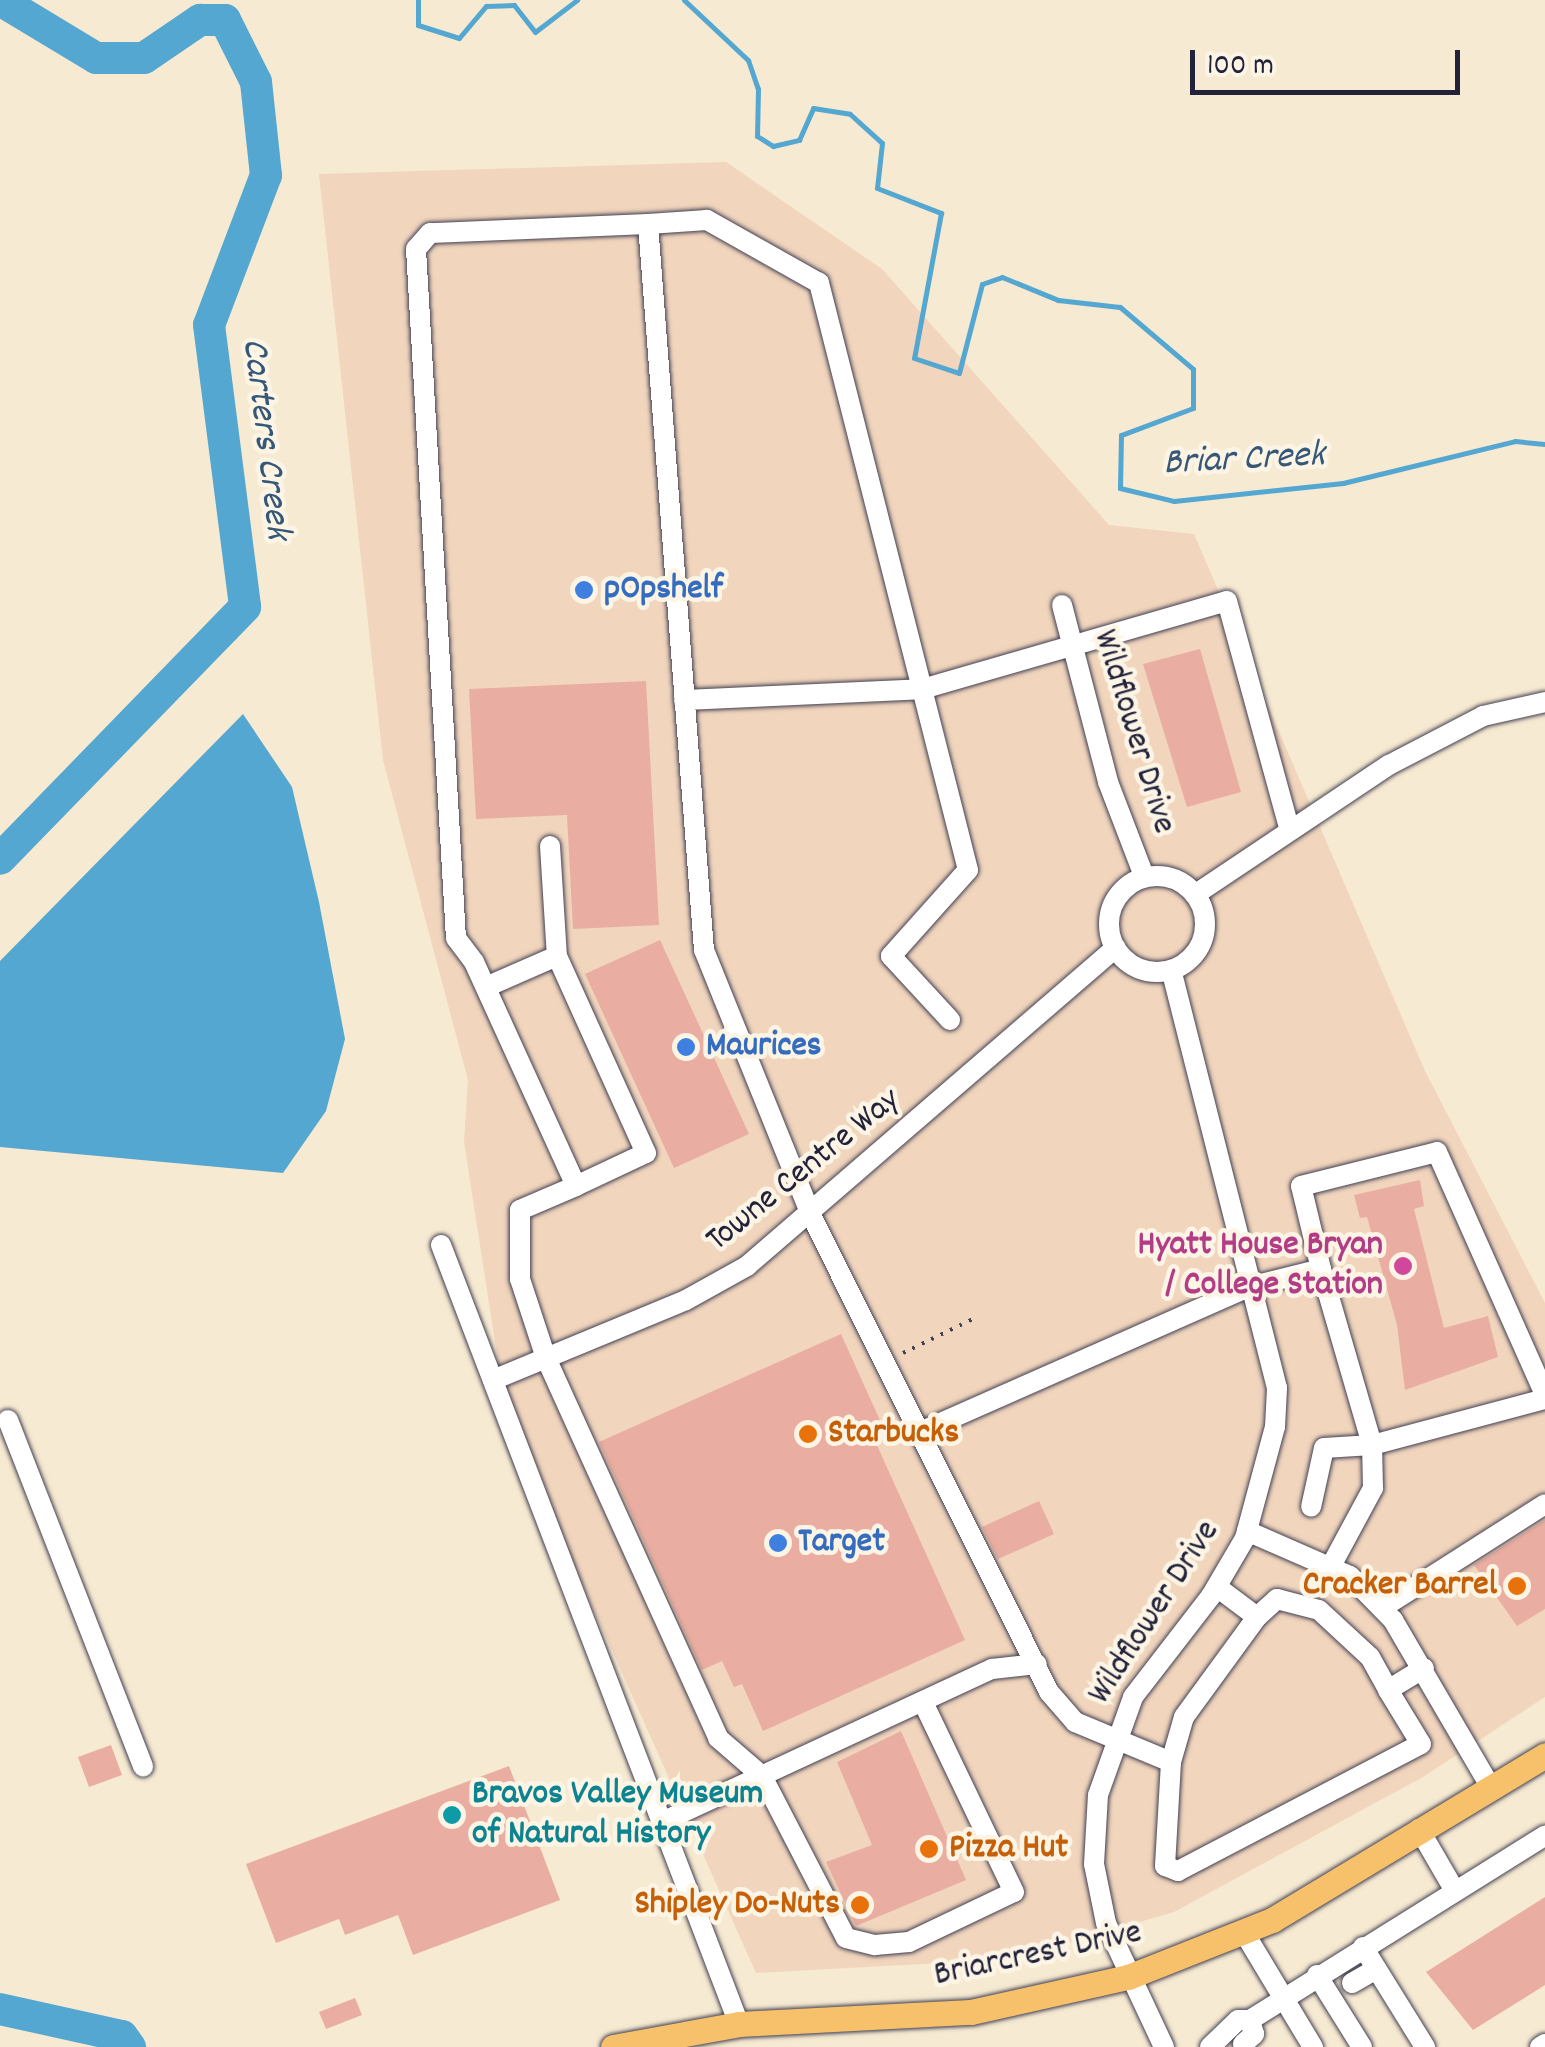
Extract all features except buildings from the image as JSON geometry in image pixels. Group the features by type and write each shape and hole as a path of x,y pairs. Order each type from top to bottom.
{"main road":[{"name":"Briarcrest Drive","path":"614,2047 739,2024 970,2012 1128,1977 1245,1934 1545,1755"}],"street":[{"path":"576,1186 486,987 456,938 416,249 430,233 707,220 819,284 968,870 891,956 950,1020"},
{"path":"648,224 704,950 811,1215 1037,1664 1075,1722 1113,1742 1171,1762"},
{"path":"684,700 922,690 1227,601 1290,831"},
{"name":"Wildflower Drive","path":"1062,605 1108,782 1144,876"},
{"path":"1196,894 1389,765 1483,716 1545,702"},
{"path":"550,846 557,956 646,1154 520,1210 520,1279 546,1358 718,1738 762,1776 846,1938 875,1945 938,1930 1014,1892 923,1702"},
{"path":"1164,874 1196,894 1204,911 1202,942 1172,972 1144,973 1116,948 1109,928 1114,905 1124,886 1144,876 1164,874"},
{"name":"Towne Centre Way","path":"493,1380 686,1300 747,1266 811,1215 1116,948"},
{"path":"486,987 557,956"},
{"name":"Wildflower Drive","path":"1164,2047 1106,1923 1094,1864 1098,1795 1113,1742 1133,1697 1217,1587 1247,1532 1275,1427 1277,1388 1172,972"},
{"path":"1311,1507 1324,1448 1372,1445 1545,1397 1438,1152 1301,1186 1372,1445 1372,1488 1331,1566"},
{"path":"441,1245 739,2024"},
{"path":"920,1432 1249,1287 1321,1270"},
{"path":"8,1420 143,1767"},
{"path":"1382,1608 1545,1504"},
{"path":"1247,1532 1331,1566 1382,1608 1424,1668 1490,1786"},
{"path":"1217,1587 1258,1617"},
{"path":"1276,1599 1319,1610 1370,1657 1388,1690 1421,1744 1178,1871 1164,1866 1171,1762 1184,1718 1258,1617 1276,1599"},
{"path":"662,1822 992,1670 1037,1664"},
{"path":"1388,1690 1424,1668"},
{"path":"1420,1829 1455,1891"},
{"path":"1210,2047 1238,2020 1250,2020 1545,1836"},
{"path":"1245,1934 1313,2047"},
{"path":"1363,1947 1425,2047"},
{"path":"1342,1988 1376,1969"},
{"path":"1317,1975 1342,1988 1362,2047"},
{"path":"1243,2044 1254,2034 1250,2020"}],"path":[{"path":"885,1362 974,1318"}],"shaded area":[{"path":"726,162 882,269 1109,525 1194,534 1425,1071 1545,1303 1545,1697 1423,1777 1174,1912 1013,1959 756,1973 506,1413 464,1142 468,1080 383,760 319,174"}],"water":[{"path":"243,714 292,787 319,902 345,1039 326,1111 283,1173 0,1147 0,961"}],"waterway":[{"name":"Carters Creek","path":"0,0 96,58 144,58 200,20 225,20 256,82 266,175 209,325 245,607 0,859"},
{"name":"Briar Creek","path":"418,0 418,25 459,38 486,6 514,5 535,32 577,0"},
{"name":"Briar Creek","path":"684,0 748,60 758,89 757,136 773,146 799,140 813,108 850,114 882,143 877,188 941,213 914,358 959,373 982,284 1002,277 1058,300 1120,307 1193,369 1193,408 1121,435 1120,488 1174,501 1343,483 1515,441 1545,444"},
{"name":"Carters Creek","path":"0,2009 122,2036 130,2047"}],"place":[{"name":"pOpshelf","path":"584,590"},
{"name":"Maurices","path":"686,1047"},
{"name":"Hyatt House Bryan / College Station","path":"1403,1266"},
{"name":"Starbucks","path":"808,1434"},
{"name":"Target","path":"778,1543"},
{"name":"Cracker Barrel","path":"1517,1586"},
{"name":"Bravos Valley Museum of Natural History","path":"452,1815"},
{"name":"Pizza Hut","path":"929,1849"},
{"name":"Shipley Do-Nuts","path":"860,1905"}]}
